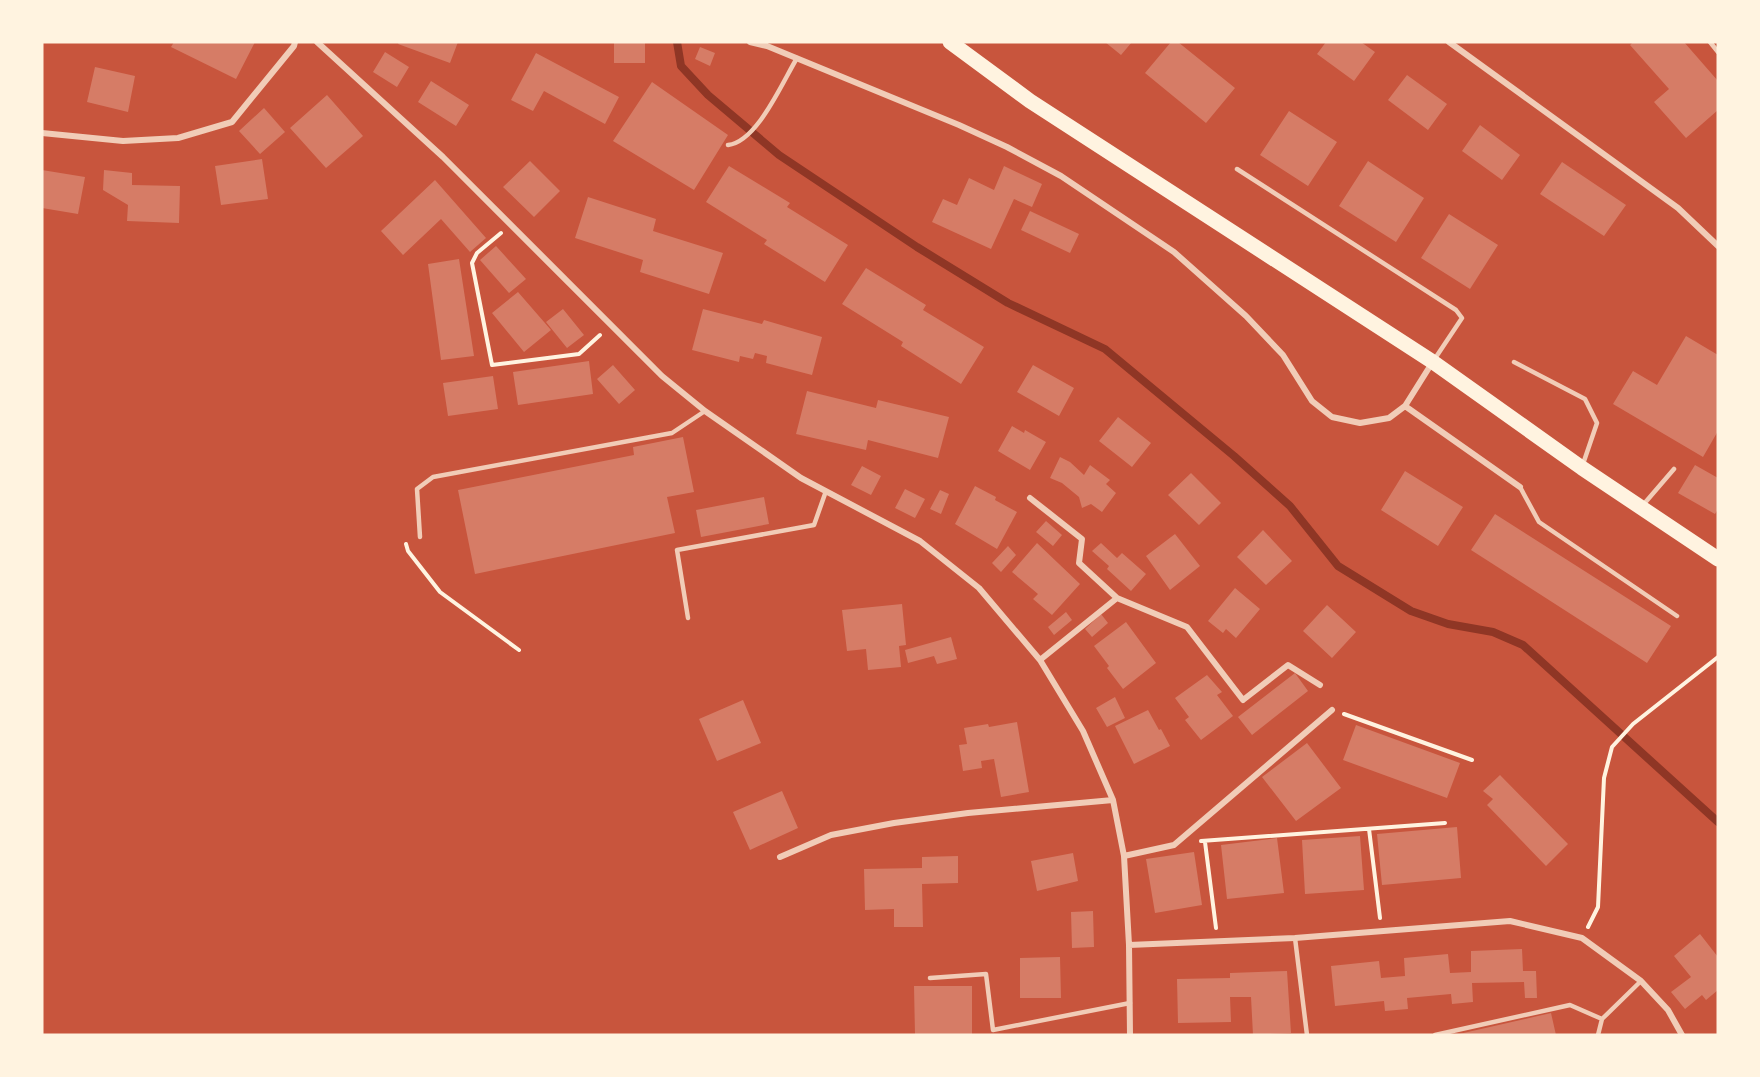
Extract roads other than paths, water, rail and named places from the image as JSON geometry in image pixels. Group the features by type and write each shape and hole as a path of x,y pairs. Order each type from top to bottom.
{"main road":[{"path":"950,42 1030,101 1433,362 1582,468 1718,559"}],"street":[{"path":"42,133 123,141 178,138 232,122 295,42"},
{"path":"317,42 443,157 662,376 705,411 801,478 921,541 979,588 1040,660 1083,731 1113,800 1124,856 1129,945 1130,1035"},
{"path":"750,42 767,46 908,103 1007,147 1060,176 1174,252 1246,316 1283,356 1312,401 1332,417 1360,423 1389,418 1405,406 1433,362"},
{"path":"1449,42 1678,208 1718,246"},
{"path":"1405,406 1520,488"},
{"path":"1030,498 1082,539 1079,563 1117,598 1187,627 1243,700 1288,665 1320,685"},
{"path":"1040,660 1117,598"},
{"path":"1124,856 1174,845 1332,710"},
{"path":"780,857 831,835 894,823 968,813 1113,800"},
{"path":"1129,945 1295,938 1510,921 1582,938 1641,981 1668,1010 1682,1035"}],"lane":[{"path":"1710,42 1718,52"},
{"path":"728,145 736,144 756,129 797,58"},
{"path":"1237,169 1456,310 1462,318 1433,362"},
{"path":"1514,362 1585,399 1597,423 1582,468"},
{"path":"420,537 417,489 433,477 672,433 705,411"},
{"path":"1641,508 1674,469"},
{"path":"1520,488 1539,522 1677,616"},
{"path":"688,618 677,550 814,525 826,491"},
{"path":"1295,938 1307,1035"},
{"path":"930,978 986,974 993,1030 1130,1003"},
{"path":"1598,1035 1602,1019 1641,981"},
{"path":"1435,1035 1570,1005 1602,1019"}],"waterway":[{"path":"677,42 681,66 708,95 779,155 917,247 1008,303 1105,349 1234,456 1290,506 1338,566 1411,611 1448,624 1493,632 1523,645 1718,822"}]}
